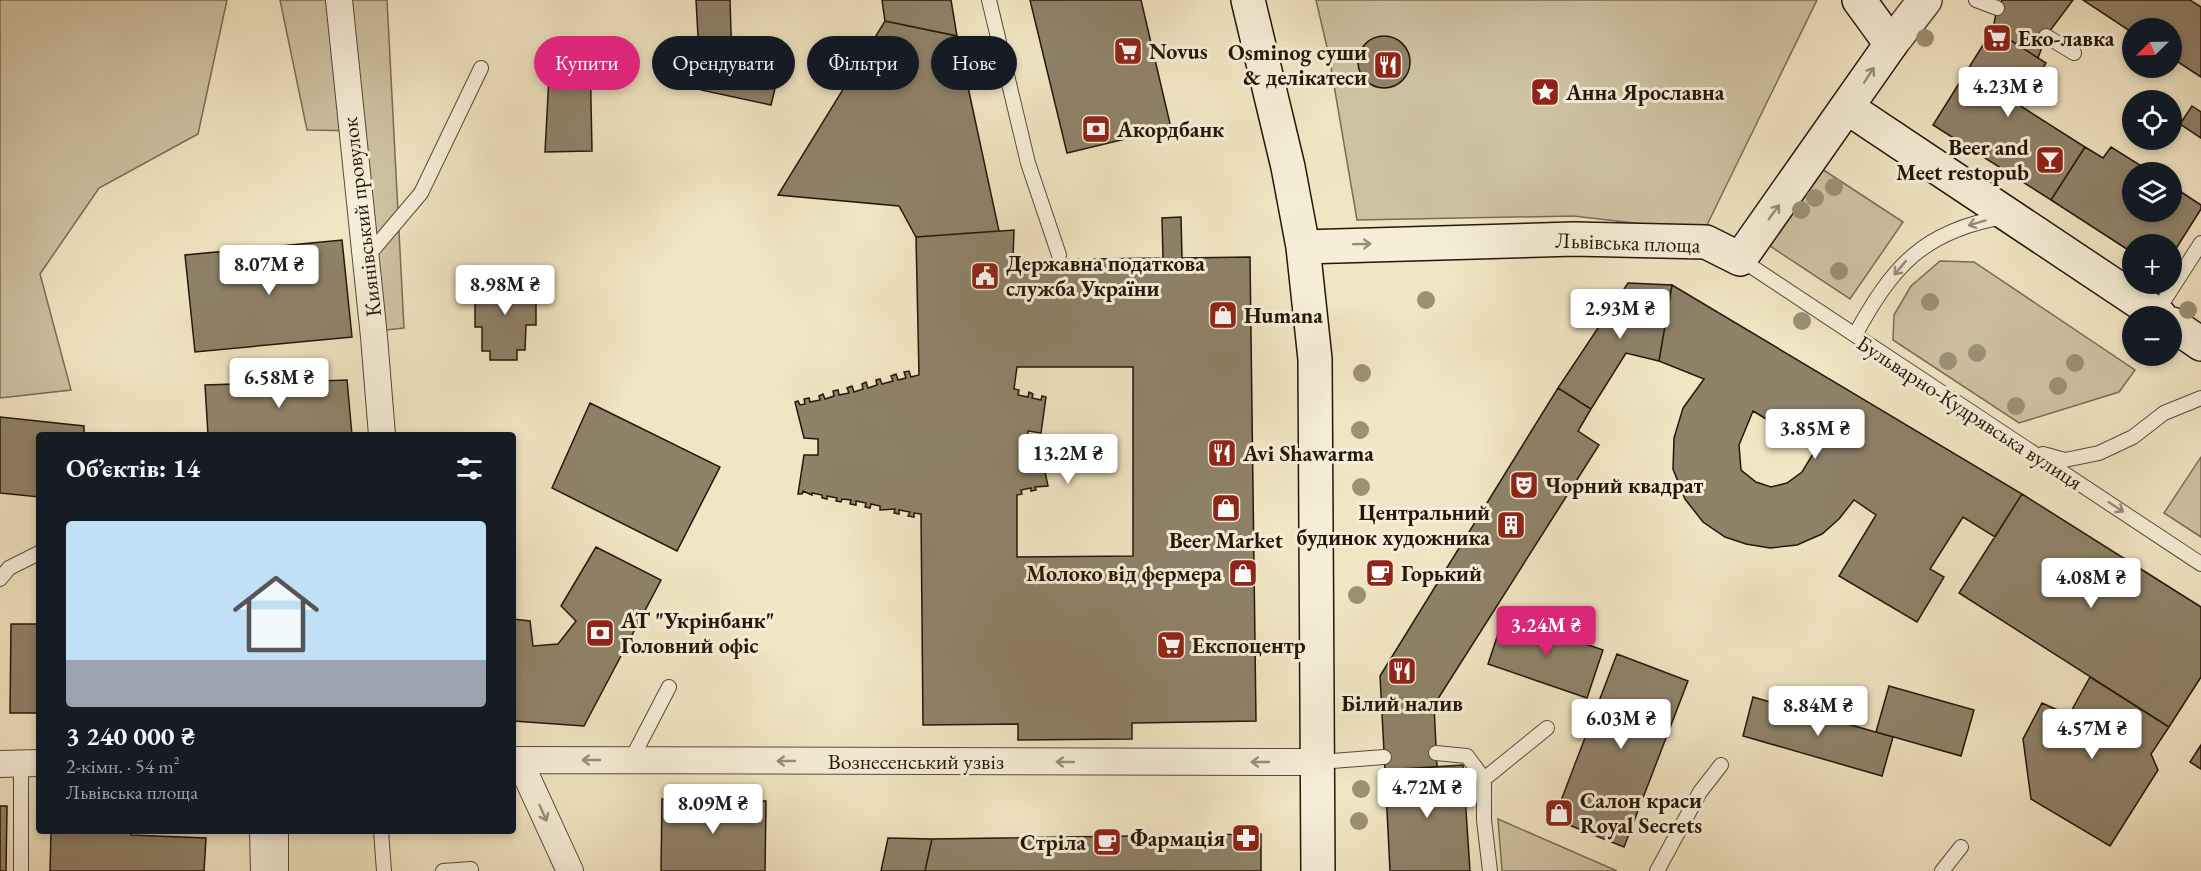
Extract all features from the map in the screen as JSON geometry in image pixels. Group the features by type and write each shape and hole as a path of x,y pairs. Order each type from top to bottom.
{"main road":[{"path":"1248,0 1303,247 1315,359 1318,871"},
{"path":"1859,0 1891,44"},
{"path":"1740,259 1891,44 1925,0"},
{"path":"1848,108 2145,306"},
{"name":"Львівська площа","path":"1303,247 1574,239 1706,242 1740,259"},
{"path":"2182,331 2201,344"}],"street":[{"name":"Киянівський провулок","path":"339,0 382,432"},
{"name":"Вознесенський узвіз","path":"516,760 1319,762"},
{"path":"516,760 570,871"},
{"path":"263,834 264,871"}],"lane":[{"path":"989,0 1028,163 1059,255"},
{"path":"1976,0 1997,8"},
{"path":"2046,36 2074,53"},
{"path":"366,258 421,193 481,68"},
{"path":"1855,335 1877,294 1909,257 1946,233 1980,221 2008,216"},
{"path":"2169,306 2201,243"},
{"name":"Бульварно-Кудрявська вулиця","path":"1740,259 2201,564"},
{"path":"2032,452 2065,460 2099,453 2133,437 2164,413 2201,398"},
{"path":"0,579 9,567 36,554"},
{"path":"631,760 669,687"},
{"path":"1484,778 1547,728"},
{"path":"1436,753 1467,756 1484,778 1484,820 1490,871"},
{"path":"1319,762 1384,757"},
{"path":"20,764 21,871"},
{"path":"1657,871 1700,792 1721,765"},
{"path":"281,834 281,871"},
{"path":"381,834 384,871"},
{"path":"1942,871 1961,847"},
{"path":"443,871 471,869"}],"shaded area":[{"path":"0,0 227,0 198,134 99,188 40,274 71,390 0,398"},
{"path":"280,0 387,0 404,328 386,330 365,131 307,130"},
{"path":"1316,0 1817,0 1704,231 1573,216 1357,220 1329,56"},
{"path":"1822,169 1903,222 1850,299 1770,246"},
{"path":"1940,261 1974,262 2122,361 2122,366 2129,366 2135,370 2119,392 2019,423 1893,340 1894,315 1911,286"},
{"path":"2201,457 2201,537 2164,513"},
{"path":"1498,819 1617,871 1502,871"}],"building":[{"path":"696,0 730,0 731,36 698,36"},
{"path":"882,0 951,0 957,36 885,21"},
{"path":"1030,0 1141,0 1171,128 1067,153"},
{"path":"2002,0 2073,0 2046,36 2038,58 1993,29 1997,8"},
{"path":"2083,0 2190,0 2201,7 2201,77 2182,65 2182,18 2122,18 2122,26"},
{"path":"885,21 957,36 931,36 931,90 969,90 999,231 916,237 899,206 778,195 843,90 919,90 919,36 876,36"},
{"path":"1993,29 2046,63 2019,105 2085,147 2051,200 1933,125"},
{"path":"1384,36 1394,38 1402,44 1408,52 1410,62 1408,72 1402,80 1394,86 1384,88 1374,86 1366,80 1360,72 1358,62 1360,52 1366,44 1374,38"},
{"path":"548,90 591,90 592,151 545,152"},
{"path":"701,90 775,90 771,105"},
{"path":"2192,106 2201,112 2201,138 2182,125 2182,121"},
{"path":"2085,147 2103,158 2111,147 2135,162 2122,162 2122,222 2182,222 2182,193 2201,205 2201,209 2182,239 2182,234 2122,234 2122,246 2051,200"},
{"path":"1181,217 1182,258 1250,257 1256,721 1132,723 1132,739 1018,740 1018,724 923,725 921,514 914,513 914,517 908,516 910,512 899,510 899,514 894,513 895,509 880,510 880,506 871,504 870,508 865,507 866,503 856,501 856,505 850,504 851,500 842,499 841,502 836,501 837,498 827,496 827,499 822,498 822,495 812,493 812,495 803,491 802,494 798,494 804,455 818,455 818,439 804,438 795,402 798,401 800,405 805,404 804,399 809,398 810,402 820,400 819,396 823,394 825,399 834,396 833,391 838,390 839,395 849,393 847,388 852,386 854,392 863,389 862,384 866,382 868,388 877,385 876,380 880,379 882,384 893,381 891,376 896,374 898,380 906,378 904,372 909,371 911,377 919,375 916,237 1014,230 1013,260 1163,258 1162,218","holes":["1017,367 1133,367 1133,556 1017,557 1017,495 1022,494 1021,490 1031,488 1031,491 1036,490 1035,487 1048,486 1041,453 1026,451 1028,431 1041,433 1046,397 1042,396 1041,400 1032,398 1033,394 1029,392 1028,397 1018,395 1019,390 1014,389"]},
{"path":"342,240 352,337 195,352 185,255"},
{"path":"475,281 536,281 536,325 526,325 525,350 517,350 517,360 490,360 490,351 482,351 482,327 475,327"},
{"path":"1628,283 1672,285 1659,361 1626,353 1591,409 1558,388"},
{"path":"1672,285 2022,494 1995,537 1963,517 1930,569 1944,577 1917,622 1839,576 1876,515 1854,500 1839,519 1822,534 1797,545 1770,548 1746,544 1725,537 1703,522 1685,499 1673,469 1674,438 1683,408 1704,379 1659,361","holes":["1753,411 1816,449 1802,472 1787,483 1771,487 1756,482 1741,470 1739,445"]},
{"path":"347,380 352,432 208,432 205,385"},
{"name":"Центральний будинок художника","path":"1558,388 1591,409 1578,431 1599,445 1434,705 1437,767 1385,770 1380,676"},
{"path":"590,403 720,467 677,551 552,488"},
{"path":"0,417 84,426 84,432 36,432 36,497 0,493"},
{"path":"2022,494 2201,607 2201,677 2169,727 1959,593"},
{"name":"АТ \"Укрінбанк\" Головний офіс","path":"596,547 661,580 584,726 516,721 516,619 530,621 533,646 558,644 576,621 561,606"},
{"path":"1504,616 1603,650 1587,698 1488,664"},
{"path":"11,624 36,624 36,713 10,713"},
{"path":"1617,654 1688,681 1624,847 1554,819"},
{"path":"2090,677 2169,727 2151,754 2158,770 2110,846 2031,799 2023,739 2042,703 2069,715"},
{"path":"1889,686 1974,710 1961,756 1876,732"},
{"path":"1753,697 1893,737 1882,776 1743,736"},
{"path":"2201,745 2201,769 2190,762"},
{"path":"1463,765 1470,871 1390,871 1385,770"},
{"path":"662,799 766,801 765,871 661,871"},
{"path":"0,806 7,806 6,871 0,871"},
{"path":"51,834 131,834 206,838 204,871 50,871"},
{"path":"1261,834 1261,871 925,871 932,839"},
{"path":"888,838 932,839 925,871 881,871"}],"place":[{"name":"Еко-лавка","path":"1997,38"},
{"name":"Novus","path":"1128,51"},
{"name":"Osminog суши & делікатеси","path":"1388,65"},
{"name":"Анна Ярославна","path":"1545,92"},
{"name":"Акордбанк","path":"1096,129"},
{"name":"Beer and Meet restopub","path":"2050,160"},
{"name":"Державна податкова служба України","path":"985,276"},
{"name":"Humana","path":"1223,315"},
{"name":"Avi Shawarma","path":"1222,453"},
{"name":"Чорний квадрат","path":"1524,485"},
{"name":"Beer Market","path":"1226,508"},
{"name":"Центральний будинок художника","path":"1511,525"},
{"name":"Молоко від фермера","path":"1243,573"},
{"name":"Горький","path":"1380,573"},
{"name":"АТ \"Укрінбанк\" Головний офіс","path":"600,633"},
{"name":"Експоцентр","path":"1171,645"},
{"name":"Білий налив","path":"1402,671"},
{"name":"Салон краси Royal Secrets","path":"1559,813"},
{"name":"Фармація","path":"1246,838"},
{"name":"Стріла","path":"1107,842"}]}
